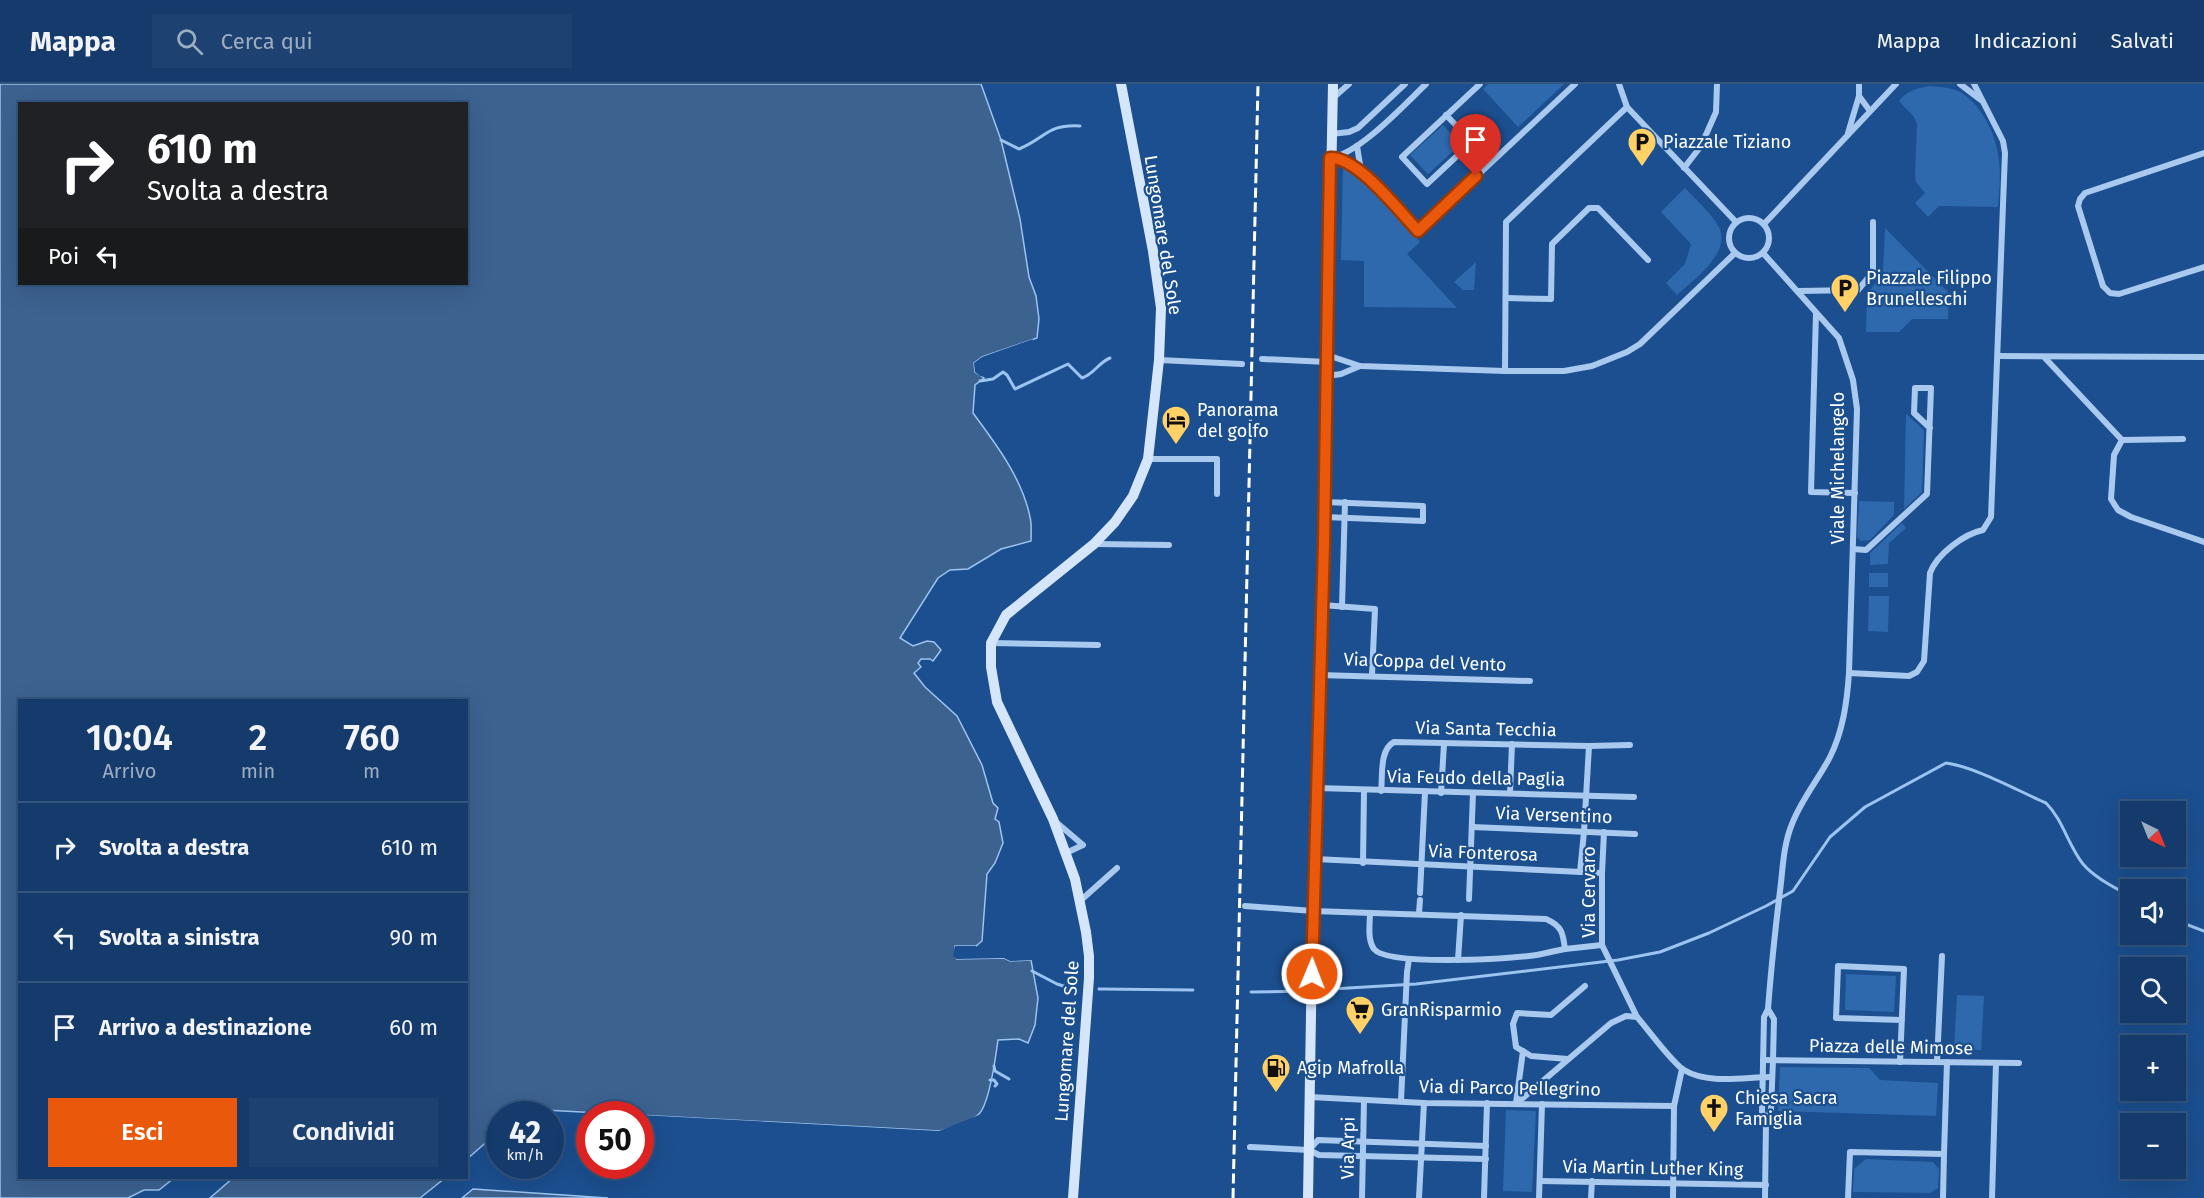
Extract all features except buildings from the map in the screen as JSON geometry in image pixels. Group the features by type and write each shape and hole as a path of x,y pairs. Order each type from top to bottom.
{"street":[{"name":"Lungomare del Sole","path":"1073,1198 1089,956 1080,901 1066,853 1053,819 997,702 991,667 991,643 1006,615 1094,544 1115,522 1133,496 1149,459 1159,360 1161,308 1153,251 1121,84"},
{"path":"1308,1198 1313,911 1334,157 1331,134 1333,84"},
{"path":"1332,99 1348,84"},
{"path":"1331,134 1349,132 1358,128 1405,84"},
{"path":"1334,157 1357,146 1370,136 1425,84"},
{"path":"1472,141 1427,184 1402,157 1479,84"},
{"path":"1334,157 1361,171 1418,231 1575,84"},
{"path":"1619,84 1627,107 1736,222"},
{"path":"1684,168 1701,146 1716,112 1717,84"},
{"path":"1848,135 1859,96 1859,84"},
{"path":"1764,224 1896,84"},
{"path":"1960,84 1984,102"},
{"path":"1849,676 1909,676 1922,666 1932,567 1960,538 1971,532 1983,530 1991,517 2005,153 2003,141 1974,84"},
{"path":"1859,96 1870,111"},
{"path":"1505,371 1506,222 1627,107"},
{"path":"1446,115 1491,161"},
{"path":"1357,146 1361,171"},
{"path":"2204,153 2085,193 2078,206 2103,286 2110,293 2119,294 2204,267"},
{"path":"1506,298 1551,298 1552,244 1589,208 1594,206 1599,208 1648,260"},
{"path":"1750,218 1764,224 1769,238 1763,252 1749,258 1735,254 1728,238 1732,226 1736,222 1750,218"},
{"path":"1797,291 1858,290 1873,272 1873,222"},
{"name":"Viale Michelangelo","path":"1763,252 1839,338 1853,380 1857,409 1849,676 1841,731 1830,757 1802,802 1791,825 1784,849 1772,942 1768,1009"},
{"path":"1263,359 1327,359 1360,366 1505,371 1564,371 1592,366 1627,352 1659,327 1735,254"},
{"path":"1816,313 1811,492 1854,493"},
{"path":"1998,356 2204,357"},
{"path":"2045,358 2122,440 2182,439"},
{"path":"1159,360 1242,364"},
{"path":"1327,376 1341,374 1360,366"},
{"path":"1853,549 1866,550 1927,494 1931,388 1915,388 1914,413 1929,428"},
{"path":"2122,440 2114,455 2111,499 2118,510 2131,517 2204,542"},
{"path":"1149,459 1217,459 1217,494"},
{"path":"1324,517 1423,521 1423,506 1325,502"},
{"path":"1342,607 1345,502"},
{"path":"1094,544 1169,545"},
{"path":"1322,605 1375,609 1372,675"},
{"path":"991,643 1098,645"},
{"name":"Via Coppa del Vento","path":"1319,675 1530,681"},
{"name":"Via Santa Tecchia","path":"1381,791 1384,752 1388,745 1394,742 1630,745"},
{"path":"1441,793 1444,744"},
{"path":"1510,793 1512,744"},
{"name":"Via Cervaro","path":"1580,872 1589,746"},
{"name":"Via Feudo della Paglia","path":"1317,788 1634,797"},
{"path":"1363,863 1364,791"},
{"path":"1419,914 1425,792"},
{"path":"1469,899 1473,793"},
{"name":"Lungomare del Sole","path":"1053,819 1083,845 1066,853"},
{"name":"Via Versentino","path":"1472,826 1635,834"},
{"name":"Via Cervaro","path":"1605,832 1602,873 1602,945 1637,1017 1682,1069"},
{"name":"Via Fonterosa","path":"1315,859 1602,873"},
{"path":"1080,901 1117,868"},
{"path":"1245,906 1313,911 1546,919 1556,923 1562,930 1565,949"},
{"path":"1370,913 1370,937 1373,948 1381,955 1409,959 1458,960 1529,956 1602,945"},
{"path":"1458,960 1461,915"},
{"path":"1937,1062 1942,956"},
{"path":"1401,1101 1409,959"},
{"path":"1900,1062 1902,1020 1904,969 1838,966 1836,1018 1902,1020"},
{"path":"1569,1059 1531,1056 1522,1051 1516,1047 1513,1024 1517,1014 1551,1014 1585,986"},
{"path":"1765,1198 1766,1120 1762,1112 1764,1017 1768,1009"},
{"path":"1766,1120 1771,1110 1774,1019 1768,1009"},
{"path":"1516,1104 1611,1023 1626,1016 1637,1017"},
{"path":"1516,1104 1522,1051"},
{"name":"Piazza delle Mimose","path":"1763,1060 2019,1063"},
{"path":"1943,1198 1947,1062"},
{"path":"1992,1198 1995,1063"},
{"path":"1673,1198 1674,1106 1682,1069 1696,1075 1715,1078 1772,1077"},
{"name":"Via di Parco Pellegrino","path":"1310,1097 1424,1102 1674,1106"},
{"name":"Via Arpi","path":"1362,1198 1364,1100"},
{"path":"1419,1198 1424,1102"},
{"path":"1484,1198 1487,1103"},
{"path":"1539,1198 1542,1104"},
{"path":"1309,1150 1318,1140 1486,1146"},
{"path":"1250,1147 1309,1150 1319,1155 1486,1159"},
{"path":"1848,1198 1850,1152 1944,1154"},
{"name":"Via Martin Luther King","path":"1540,1180 1766,1185"},
{"path":"1591,1198 1592,1182"}],"shaded area":[{"path":"0,84 981,84 1001,140 1020,219 1029,277 1036,296 1039,319 1037,338 982,357 974,363 975,372 984,378 975,385 973,413 1015,475 1031,520 1031,541 1001,549 968,569 950,570 938,578 900,638 913,646 927,641 934,642 941,650 933,661 921,659 918,663 921,667 914,673 925,687 957,716 982,765 993,803 998,808 995,819 999,822 1003,843 995,863 987,874 982,941 976,946 955,946 957,959 1031,960 1038,998 1035,1025 1028,1043 1019,1039 998,1040 989,1090 983,1109 966,1122 940,1131 654,1116 654,1101 576,1101 576,1112 564,1111 564,1101 486,1101 486,1142 468,1158 468,699 18,699 18,1179 173,1179 159,1190 144,1190 128,1198 0,1198"},
{"path":"1488,84 1564,84 1518,127 1483,89"},
{"path":"1930,86 1958,91 1981,111 1998,151 2000,178 1998,207 1939,206 1928,217 1915,203 1925,193 1916,182 1915,176 1917,124 1914,117 1899,101 1913,90"},
{"path":"1443,125 1461,144 1428,174 1410,155"},
{"path":"1343,167 1356,174 1420,242 1407,254 1457,308 1364,307 1364,261 1341,260"},
{"path":"1685,188 1717,224 1721,234 1721,244 1710,264 1677,295 1666,283 1685,264 1691,244 1661,212"},
{"path":"1885,228 1949,293 1948,319 1912,319 1899,332 1866,332 1867,295 1883,272"},
{"path":"1476,262 1474,290 1463,290 1454,282"},
{"path":"1906,414 1924,430 1922,492 1904,509"},
{"path":"1859,501 1894,502 1894,515 1870,540 1861,541 1857,537"},
{"path":"1902,523 1906,528 1889,543 1888,564 1870,565 1870,553"},
{"path":"1869,573 1888,573 1888,587 1869,587"},
{"path":"1869,596 1889,596 1888,632 1868,631"},
{"path":"1846,974 1896,976 1894,1012 1845,1010"},
{"path":"1957,995 1984,996 1981,1050 1954,1049"},
{"path":"1780,1067 1869,1068 1880,1080 1938,1083 1936,1116 1778,1111"},
{"path":"1506,1110 1536,1111 1532,1192 1503,1191"},
{"path":"1866,1159 1933,1162 1939,1169 1938,1188 1930,1193 1853,1192 1854,1169"},
{"path":"232,1179 444,1179 420,1198 210,1198"},
{"path":"473,1189 608,1198 462,1198"}],"pier":[{"path":"1033,339 1031,343 977,364 978,371 987,377 975,372 974,363 982,357"},
{"path":"955,946 976,946 977,949 957,949 958,956 1005,955 1011,958 1034,960 957,959 953,956"},
{"path":"654,1116 939,1131 981,1116 967,1124 939,1134 654,1119"}],"waterway":[{"path":"1001,140 1019,149 1053,129 1080,126"},
{"path":"980,381 993,379 1003,372 1015,389 1068,364 1082,378 1110,358"},
{"path":"1315,990 1416,984 1618,960 1660,952 1709,933 1793,891 1830,837 1865,807 1946,763 1983,774 2046,803 2057,817 2083,864 2099,878 2120,891"},
{"path":"2186,924 2204,931"},
{"path":"1032,971 1057,984 1073,989"},
{"path":"1099,989 1193,990"},
{"path":"1251,992 1309,991"},
{"path":"994,1066 995,1071 1009,1079"},
{"path":"990,1080 994,1080 997,1084 995,1086"}],"railway":[{"path":"1233,1198 1258,84"}],"place":[{"name":"Piazzale Tiziano","path":"1642,168"},
{"name":"Piazzale Filippo Brunelleschi","path":"1845,314"},
{"name":"Panorama del golfo","path":"1176,446"},
{"name":"GranRisparmio","path":"1360,1036"},
{"name":"Agip Mafrolla","path":"1276,1094"},
{"name":"Chiesa Sacra Famiglia","path":"1714,1134"}],"route":[{"path":"1312,974 1324,543 1330,158 1338,157 1361,171 1418,231 1476,176"}]}
